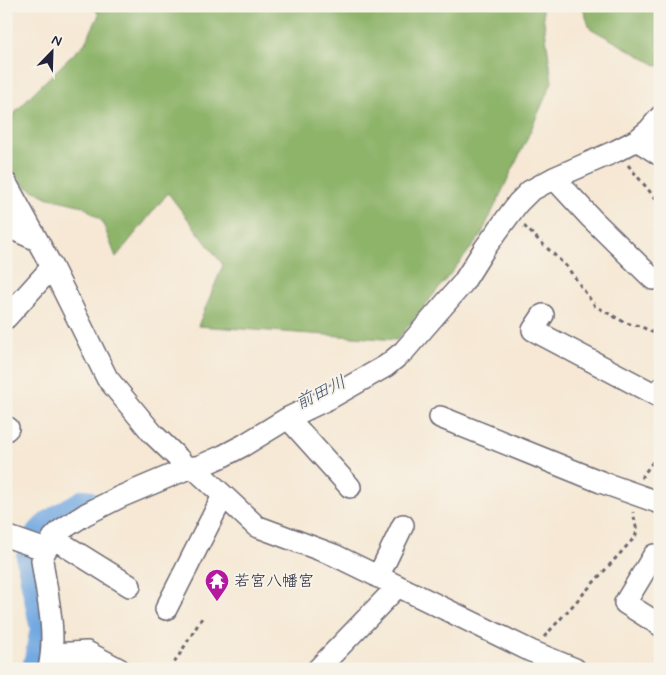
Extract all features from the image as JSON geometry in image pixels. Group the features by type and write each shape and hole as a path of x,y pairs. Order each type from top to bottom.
{"street":[{"path":"41,545 86,514 186,465 237,449 288,418 366,379 386,366 404,350 463,282 518,203 530,191 637,140 660,117"},
{"path":"637,140 660,155"},
{"path":"554,178 591,218 652,278"},
{"path":"6,183 52,267 107,378 154,434 186,465 256,526 334,555 531,651 575,669"},
{"path":"6,226 37,240"},
{"path":"6,318 52,267"},
{"path":"543,315 533,330 656,395 660,389"},
{"path":"440,417 660,503"},
{"path":"288,418 350,487"},
{"path":"166,609 223,496"},
{"path":"378,577 403,526"},
{"path":"6,536 41,545 130,586"},
{"path":"41,545 53,627 51,661 87,652 119,669"},
{"path":"660,557 654,554 625,603 660,625"},
{"path":"318,669 398,586"}],"path":[{"path":"6,14 11,6"},
{"path":"616,151 660,204"},
{"path":"511,213 567,267 595,306 626,323 640,326 660,336"},
{"path":"531,651 636,537 637,530 631,502 632,493 639,480 660,452"},
{"path":"176,669 173,665 202,618"}],"green space":[{"path":"93,6 542,6 552,82 480,237 397,340 198,326 223,265 168,193 116,257 102,221 83,206 49,198 23,185 6,161 6,147 12,116 85,43 99,15"},
{"path":"582,6 660,6 660,67 590,28"}],"waterway":[{"name":"前田川","path":"37,669 45,629 31,559 33,549 43,532 58,519 85,504"}],"place":[{"name":"若宮八幡宮","path":"217,602"}]}
